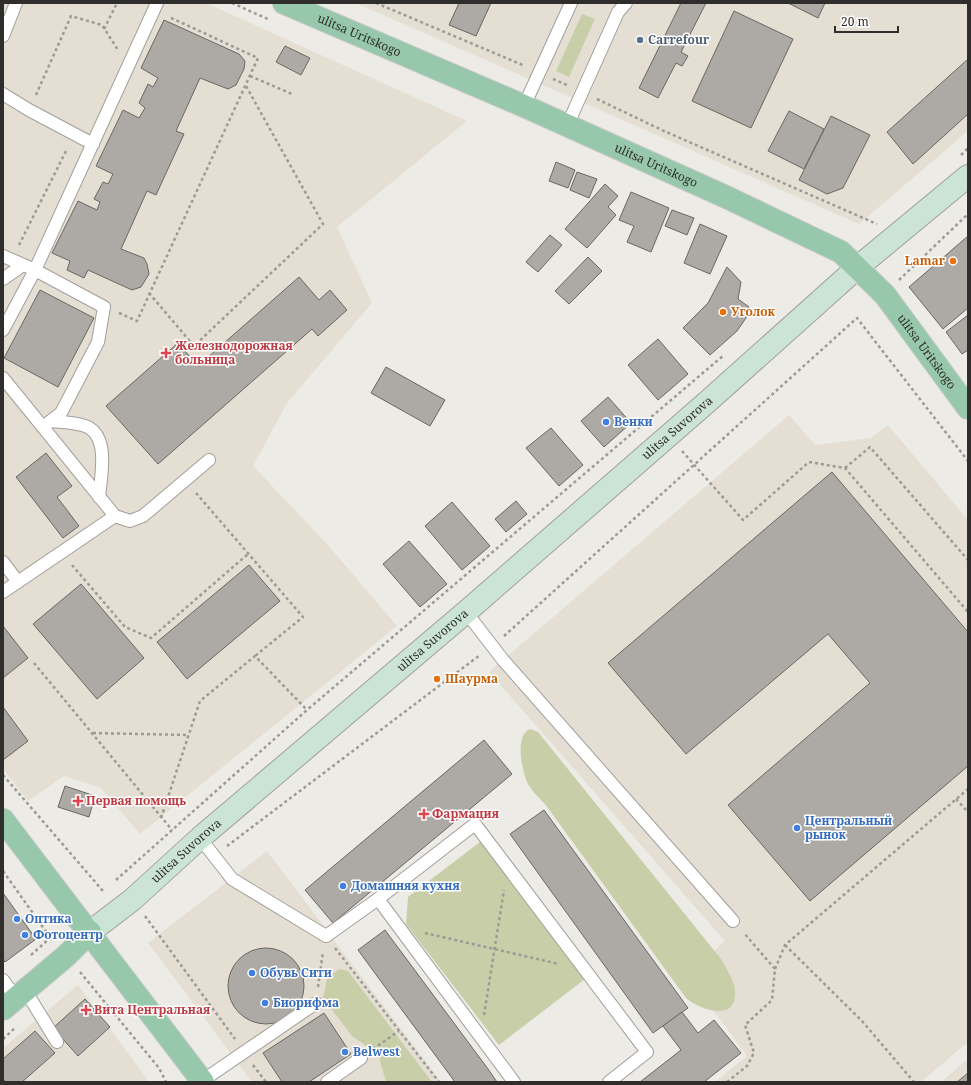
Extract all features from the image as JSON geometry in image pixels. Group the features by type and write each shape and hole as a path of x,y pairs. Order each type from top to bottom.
{"main road":[{"name":"ulitsa Uritskogo","path":"284,3 524,106 724,196 841,252 885,295 968,408"},
{"name":"ulitsa Suvorova","path":"14,999 90,932 132,900 200,838 466,612 833,291 858,267 968,176"},
{"path":"3,820 74,915 90,932 103,953 202,1082"}],"lane":[{"path":"3,36 16,3"},
{"path":"524,106 571,3"},
{"path":"568,126 618,12 626,3"},
{"path":"3,330 35,270 156,7"},
{"path":"3,94 29,110 93,144"},
{"path":"3,279 13,260 35,270 104,307 98,342 61,413 47,424"},
{"path":"3,378 47,424 99,497 115,516 130,521 143,516 209,460"},
{"path":"47,424 83,425 92,430 98,437 102,451 99,497"},
{"path":"3,592 115,516"},
{"path":"3,562 18,582"},
{"path":"466,612 493,645 503,660 733,921"},
{"path":"200,838 232,879 326,936 378,899 475,824 647,1052 609,1082"},
{"path":"378,899 514,1082"},
{"path":"3,980 14,999 57,1042"},
{"path":"202,1082 316,1003"},
{"path":"327,1082 361,1058"}],"path":[{"path":"104,29 117,3"},
{"path":"376,3 539,72 664,131 878,224"},
{"path":"104,307 137,320 258,58 156,7"},
{"path":"29,110 70,16 102,25 128,67"},
{"path":"250,76 292,94"},
{"path":"149,293 194,346 323,224 246,85"},
{"path":"13,260 75,134"},
{"path":"895,283 968,214"},
{"path":"214,856 493,645 695,466 857,318 968,461"},
{"path":"116,880 307,710 729,351"},
{"path":"668,436 743,520 809,462 845,468 968,612"},
{"path":"845,468 870,447 968,560"},
{"path":"161,818 200,701 303,617 185,480"},
{"path":"62,552 125,627 151,638 248,554"},
{"path":"255,656 307,710"},
{"path":"34,663 172,830"},
{"path":"92,733 188,736"},
{"path":"3,775 103,891"},
{"path":"727,1082 747,1066 754,1053 745,1025 772,1000 775,969 785,945 968,789"},
{"path":"956,799 968,812"},
{"path":"481,1037 508,868"},
{"path":"3,871 50,938"},
{"path":"151,911 145,916 266,1082"},
{"path":"733,921 775,969"},
{"path":"399,927 584,969"},
{"path":"316,1003 326,936"},
{"path":"326,936 439,1082"},
{"path":"785,945 862,1021 914,1082"},
{"path":"81,973 159,1068 166,1082"},
{"path":"361,1058 399,1031"}],"shaded area":[{"name":"Железнодорожная больница","path":"3,3 206,3 467,121 337,227 372,303 287,403 253,466 327,544 397,626 140,834 101,788 64,776 28,801 3,769"},
{"path":"356,3 968,3 968,131 859,224"},
{"name":"Центральный рынок","path":"789,415 815,445 871,438 888,425 968,520 968,1042 921,1082 715,1082 747,1056 688,976 725,941 489,672"},
{"path":"267,851 441,1082 252,1082 148,943"},
{"path":"78,985 149,1082 3,1082 3,1048"},
{"path":"968,1059 968,1082 941,1082"}],"green space":[{"path":"582,14 595,19 569,77 556,71"},
{"path":"530,729 538,732 721,959 731,977 735,992 732,1005 728,1009 714,1011 706,1009 698,1006 686,998 545,804 530,787 522,763 521,746 522,738"},
{"path":"480,842 585,979 499,1045 406,924 408,897"},
{"path":"339,969 348,971 432,1082 386,1082 378,1054 352,1036 323,998 327,979"}],"building":[{"path":"459,3 491,3 476,36 449,25"},
{"path":"681,3 706,3 681,52 688,56 682,66 676,63 658,98 639,88"},
{"path":"788,3 825,3 818,18"},
{"path":"734,11 793,39 751,128 692,101"},
{"path":"164,20 239,54 245,61 244,69 236,85 228,89 200,78 176,131 184,134 156,195 147,191 121,249 144,258 147,264 149,274 141,287 132,290 88,270 84,278 67,270 70,261 52,253 78,201 97,210 100,202 94,199 103,182 108,184 113,174 96,166 123,110 139,118 145,108 139,103 148,84 153,87 158,78 141,68"},
{"path":"285,46 310,58 301,75 276,62"},
{"path":"968,59 968,114 913,164 887,132"},
{"path":"789,111 824,129 804,169 768,151"},
{"path":"831,116 870,135 843,188 827,194 799,180"},
{"path":"556,162 575,170 568,188 549,181"},
{"path":"577,172 597,179 589,198 570,190"},
{"path":"605,184 618,196 608,207 616,215 587,248 565,229"},
{"path":"631,192 669,208 651,252 627,242 634,226 619,220"},
{"path":"672,210 694,218 687,235 665,226"},
{"path":"700,224 727,236 710,274 684,263"},
{"path":"550,235 562,245 538,272 526,262"},
{"name":"Lamar","path":"968,236 968,308 943,329 909,287"},
{"path":"588,257 602,271 569,304 555,291"},
{"name":"Уголок","path":"727,267 741,282 738,299 749,307 746,318 737,331 710,355 683,328 708,303"},
{"path":"299,277 319,300 330,290 347,310 318,336 312,329 158,464 106,406 178,343 198,366"},
{"path":"40,290 94,318 58,387 4,358"},
{"path":"968,315 968,350 962,354 946,332"},
{"path":"658,339 688,374 658,400 628,365"},
{"path":"386,367 445,400 430,426 371,393"},
{"name":"Венки","path":"608,397 631,423 604,447 581,421"},
{"path":"551,428 583,465 559,486 526,448"},
{"path":"46,453 72,486 57,497 79,526 63,538 16,477"},
{"name":"Центральный рынок","path":"832,472 968,632 968,766 810,901 728,805 870,683 828,634 686,754 608,663"},
{"path":"516,501 527,514 506,532 495,519"},
{"path":"452,502 490,546 462,570 425,526"},
{"path":"409,541 447,584 420,607 383,564"},
{"path":"249,565 280,601 187,679 157,642"},
{"path":"81,584 144,658 97,699 33,624"},
{"path":"3,626 28,658 3,678"},
{"path":"3,707 28,741 3,760"},
{"path":"484,740 512,774 333,923 305,890"},
{"path":"65,786 95,796 89,817 58,807"},
{"path":"544,810 688,1008 653,1033 510,834"},
{"path":"3,893 36,939 5,962 3,959"},
{"path":"385,930 497,1082 455,1082 358,950"},
{"path":"266,948 281,951 293,959 301,971 304,986 301,1001 293,1013 281,1021 266,1024 251,1021 239,1013 231,1001 228,986 231,971 239,959 251,951"},
{"path":"85,999 110,1027 78,1056 53,1028"},
{"path":"682,1012 698,1033 714,1020 741,1053 704,1082 640,1082 681,1050 663,1026"},
{"path":"324,1013 351,1054 309,1082 282,1082 263,1053"},
{"path":"35,1031 55,1053 22,1082 6,1082 3,1079 3,1059"},
{"path":"968,1073 968,1082 957,1082"}],"place":[{"name":"Carrefour","path":"640,40"},
{"name":"Lamar","path":"953,261"},
{"name":"Уголок","path":"723,312"},
{"name":"Железнодорожная больница","path":"166,353"},
{"name":"Венки","path":"606,422"},
{"name":"Шаурма","path":"437,679"},
{"name":"Первая помощь","path":"78,801"},
{"name":"Фармация","path":"424,814"},
{"name":"Центральный рынок","path":"797,828"},
{"name":"Домашняя кухня","path":"343,886"},
{"name":"Оптика","path":"17,919"},
{"name":"Фотоцентр","path":"25,935"},
{"name":"Обувь Сити","path":"252,973"},
{"name":"Биорифма","path":"265,1003"},
{"name":"Вита Центральная","path":"86,1010"},
{"name":"Belwest","path":"345,1052"}]}
